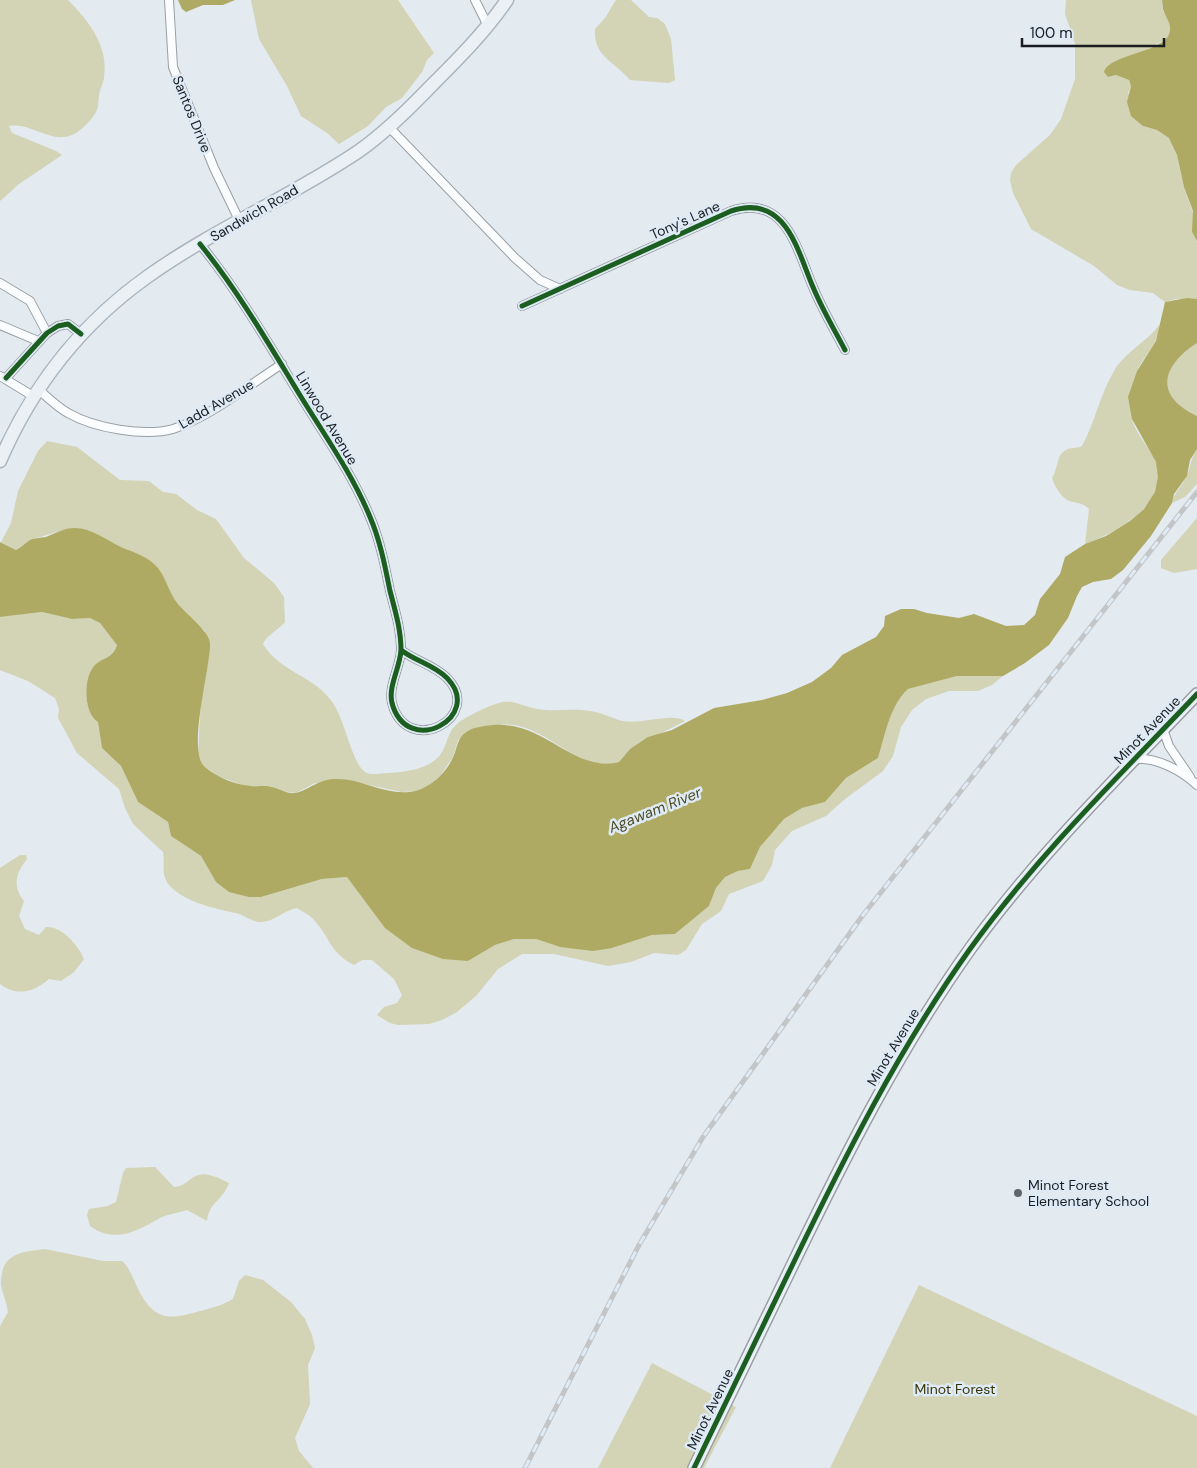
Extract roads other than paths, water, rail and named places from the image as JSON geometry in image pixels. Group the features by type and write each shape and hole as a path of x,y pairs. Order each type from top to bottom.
{"main road":[{"name":"Sandwich Road","path":"0,460 36,393 81,334 136,286 200,244 347,159 389,127 488,26 507,0"},
{"name":"Minot Avenue","path":"694,1468 841,1163 907,1044 954,973 1010,896 1062,835 1197,694"}],"street":[{"name":"Santos Drive","path":"169,0 173,67 214,168 240,222"},
{"path":"475,0 488,26"},
{"path":"389,127 522,266 545,284 560,289"},
{"name":"Tony's Lane","path":"522,306 732,211 746,207 756,207 780,219 790,232 814,289 845,350"},
{"name":"Linwood Avenue","path":"200,244 244,302 336,453 371,518 395,612 400,650 391,694 393,707 402,720 412,728 425,731 438,728 450,718 456,706 457,700 454,688 440,672 400,650"},
{"path":"0,283 17,291 33,303 47,333"},
{"path":"3,377 47,333 62,324 73,326 81,334"},
{"path":"0,326 38,342"},
{"name":"Ladd Avenue","path":"3,377 36,393 68,413 97,424 135,431 160,431 171,429 194,419 282,364"},
{"path":"1163,730 1169,746 1195,783"},
{"path":"1134,760 1155,760 1195,783"}],"water":[{"path":"178,0 235,0 223,5 203,5 186,12 182,9"},
{"path":"1162,0 1197,0 1197,241 1192,232 1193,211 1184,187 1177,155 1169,138 1157,130 1143,126 1131,116 1127,102 1131,86 1129,80 1116,75 1108,77 1104,72 1108,66 1117,61 1160,44 1167,38 1170,27 1163,10"},
{"name":"Agawam River","path":"1187,298 1197,299 1197,343 1176,361 1167,381 1174,399 1183,408 1197,416 1197,449 1190,460 1187,476 1174,494 1172,503 1151,536 1123,570 1111,579 1093,582 1082,587 1068,618 1049,645 1025,663 1003,676 957,676 908,689 892,712 878,758 846,778 825,802 802,808 784,819 760,847 750,869 738,871 725,877 716,888 709,906 675,934 652,935 612,948 593,951 560,947 536,939 514,939 495,945 468,961 443,959 412,948 385,928 347,877 322,879 261,897 249,897 229,892 216,882 201,856 171,836 168,822 138,802 121,766 102,748 98,722 93,717 87,703 88,678 95,665 110,655 117,645 100,623 90,618 72,619 42,612 0,617 0,542 16,550 32,539 46,537 74,528 95,533 150,561 161,572 178,604 202,628 209,638 209,654 198,727 200,758 205,767 210,771 226,780 239,784 270,786 296,793 324,781 336,779 359,782 393,791 416,791 427,786 443,773 452,760 459,740 465,733 482,726 493,725 511,726 528,731 587,760 603,763 619,762 630,749 648,737 672,730 714,708 762,700 787,693 812,682 831,668 842,655 876,637 884,626 885,616 901,609 914,609 959,618 974,614 1006,626 1024,625 1035,615 1040,599 1060,574 1065,557 1085,544 1106,536 1130,521 1144,509 1155,492 1158,477 1156,462 1132,419 1128,397 1137,371 1156,341 1165,302"}],"railway":[{"path":"525,1468 639,1245 703,1137 863,915 1197,492"}],"place":[{"name":"Minot Forest Elementary School","path":"1018,1193"}],"park label":[{"name":"Minot Forest","path":"955,1389"}]}
